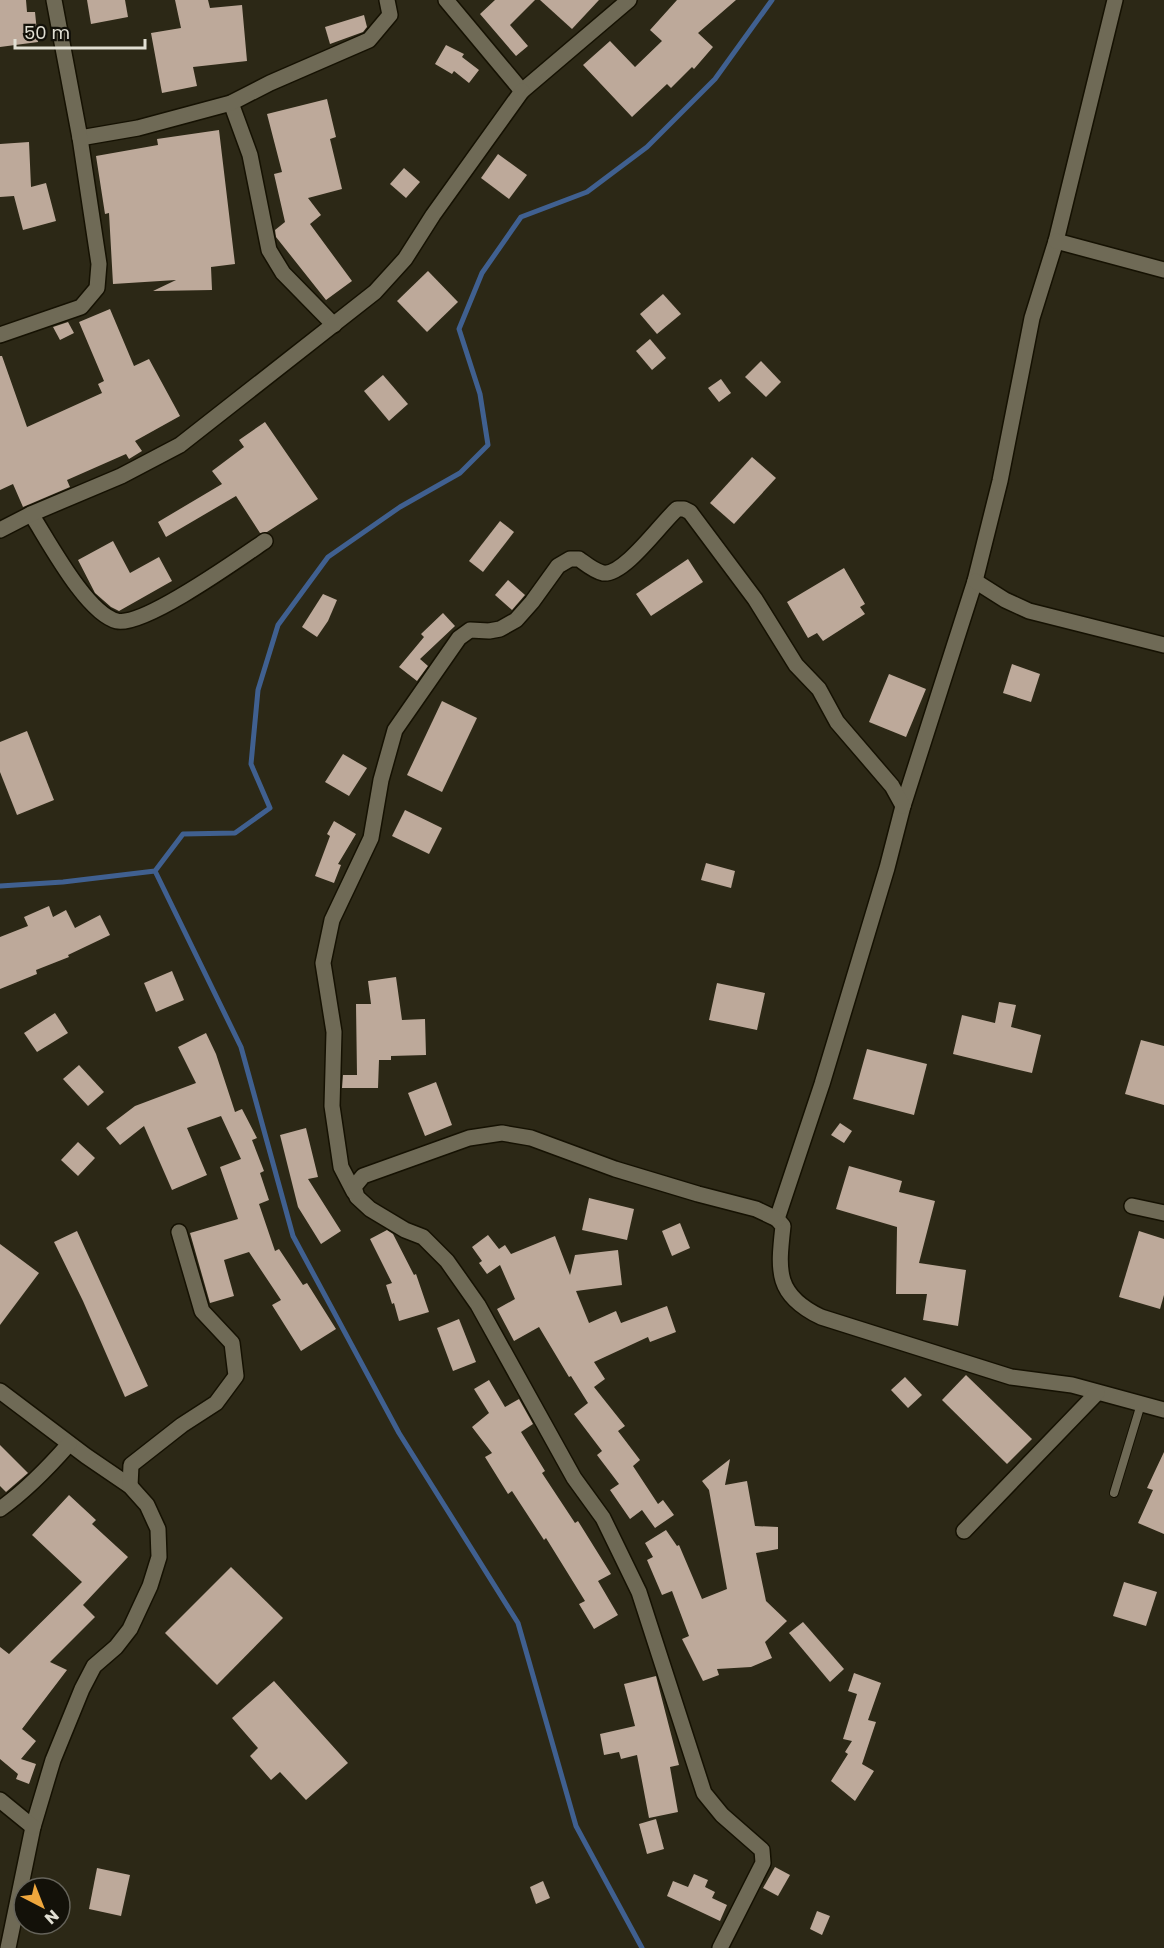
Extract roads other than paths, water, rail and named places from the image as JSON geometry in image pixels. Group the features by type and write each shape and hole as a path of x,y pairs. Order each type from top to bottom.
{"street":[{"path":"0,335 81,307 98,288 99,264 80,138 54,0"},
{"path":"80,138 138,128 231,103 270,82 369,40 390,15 387,0"},
{"path":"446,0 522,91"},
{"path":"0,530 31,514 121,476 180,445 375,292 405,259 433,215 522,91 629,0"},
{"path":"777,1219 822,1084 887,868 903,806 975,580 1000,481 1032,318 1056,241 1115,0"},
{"path":"231,103 250,156 269,250 283,273 334,325"},
{"path":"1056,241 1164,270"},
{"path":"720,1948 763,1863 762,1850 723,1815 704,1793 639,1592 603,1518 574,1478 478,1305 447,1261 423,1237 405,1230 363,1203 354,1192 341,1167 332,1106 334,1032 323,963 332,920 371,838 381,780 395,730 459,638 470,630 500,629 516,620 558,566 570,559 579,559 592,569 603,573 617,570 677,509 684,509 696,517 755,599 796,665 819,689 837,722 892,786 903,806"},
{"path":"31,514 88,599 99,611 118,621 135,619 185,594 266,541"},
{"path":"975,580 1005,600 1029,611 1164,645"},
{"path":"354,1192 354,1187 363,1176 469,1138 502,1133 531,1138 615,1169 756,1209 777,1219 783,1226 780,1260 784,1285 790,1296 807,1310 821,1317 1011,1377 1072,1385 1164,1410"},
{"path":"1132,1206 1164,1213"},
{"path":"130,1486 131,1465 182,1425 216,1403 236,1376 232,1342 202,1311 179,1232"},
{"path":"0,1391 69,1444 130,1486 147,1505 158,1529 159,1557 150,1586 130,1629 116,1647 94,1666 82,1689 53,1760 33,1827 8,1948"},
{"path":"964,1531 1097,1393"},
{"path":"0,1509 43,1474 69,1444"},
{"path":"0,1800 33,1827"}],"lane":[{"path":"1114,1493 1141,1404"}],"waterway":[{"path":"0,886 63,882 155,871 183,834 235,833 270,808 251,764 258,690 278,625 328,557 400,507 460,473 488,445 480,394 459,329 482,273 521,217 587,192 647,147 715,79 772,0"},
{"path":"155,871 241,1047 293,1236 399,1433 518,1623 576,1826 642,1948"}]}
